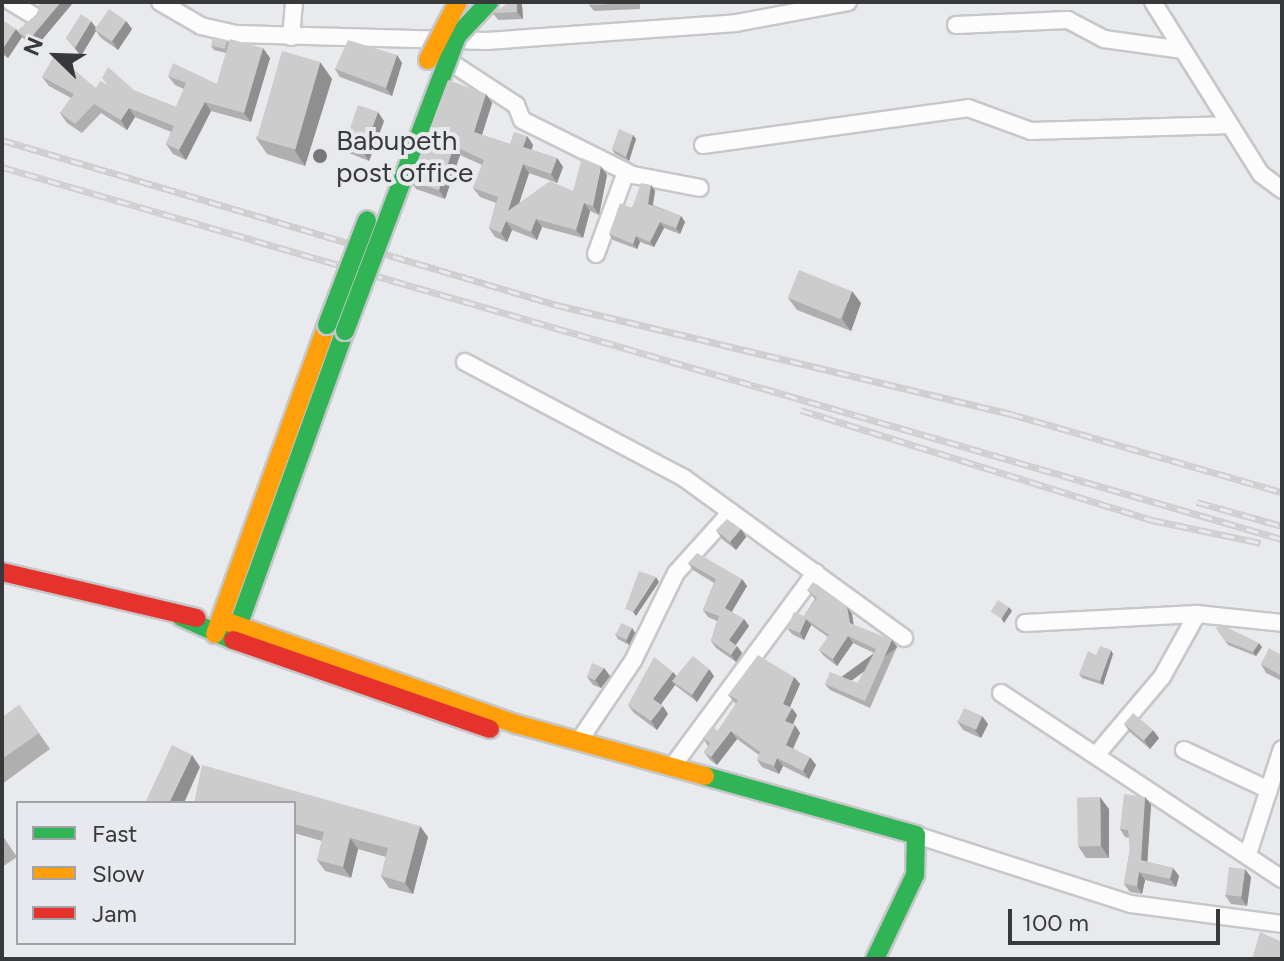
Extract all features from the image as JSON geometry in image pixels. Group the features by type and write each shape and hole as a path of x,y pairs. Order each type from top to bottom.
{"main road":[{"path":"227,630 327,325 442,23 458,2"},
{"path":"227,630 457,36 489,2"},
{"path":"2,572 227,630 579,741 815,811 916,835 915,875 875,959"},
{"path":"227,630 391,700 785,814 815,811"}],"street":[{"path":"11,2 34,16"},
{"path":"160,2 201,26 291,37 413,38 601,37 848,2"},
{"path":"291,37 294,2"},
{"path":"1153,2 1264,178 1282,190"},
{"path":"956,25 1058,19 1104,39 1183,50"},
{"path":"413,38 516,105 515,116 626,172 700,188"},
{"path":"703,145 968,108 1031,131 1230,125"},
{"path":"596,254 626,172"},
{"path":"465,362 676,473 904,638"},
{"path":"579,741 633,661 676,573 731,512"},
{"path":"672,767 816,572"},
{"path":"1025,623 1197,614 1282,623"},
{"path":"1096,755 1162,677 1197,614"},
{"path":"1001,693 1282,879"},
{"path":"1248,854 1282,749"},
{"path":"1184,750 1269,790"},
{"path":"916,835 1131,904 1282,924"}],"building":[{"path":"40,2 61,2 29,40 17,31 37,14"},
{"path":"510,2 517,2 517,12 493,13"},
{"path":"589,2 635,2 636,3 589,5"},
{"path":"109,9 126,21 112,42 95,29"},
{"path":"81,14 91,21 75,48 66,38"},
{"path":"2,20 16,29 2,50"},
{"path":"213,37 227,40 225,49 211,46"},
{"path":"230,39 263,48 244,113 205,102 179,150 166,144 174,126 129,108 121,120 94,104 75,124 60,113 74,94 42,77 55,54 96,88 100,81 108,85 102,78 108,67 135,91 176,107 186,83 168,76 173,63 217,84"},
{"path":"348,40 397,55 386,88 335,69"},
{"path":"282,51 320,62 295,150 257,138"},
{"path":"448,80 486,94 474,132 510,144 514,132 527,136 523,147 557,158 551,174 523,164 508,211 550,181 573,191 582,158 601,166 593,206 584,203 576,230 536,219 531,232 506,221 501,233 489,228 498,197 473,188 484,160 454,146 439,190 410,181"},
{"path":"358,105 378,112 364,152 344,146"},
{"path":"619,129 633,135 626,157 612,149"},
{"path":"641,183 651,185 648,204 681,216 676,228 660,222 650,242 636,236 633,244 609,234 620,203 632,208"},
{"path":"799,270 852,291 841,319 788,298"},
{"path":"727,519 741,529 730,542 716,530"},
{"path":"697,553 742,579 725,608 744,619 729,640 737,646 731,655 711,641 719,616 703,610 716,579 688,563"},
{"path":"639,571 656,577 633,612 625,609"},
{"path":"813,582 847,607 850,623 892,640 865,701 825,684 830,672 858,683 876,649 848,636 833,659 819,650 829,635 806,619 800,633 787,628 794,612 804,616 817,598 807,590"},
{"path":"998,600 1009,607 1002,619 991,612"},
{"path":"621,623 632,628 627,640 616,635"},
{"path":"1220,624 1259,643 1253,652 1225,641 1216,628"},
{"path":"1100,646 1111,650 1100,681 1079,674 1088,651 1096,655"},
{"path":"1269,648 1282,655 1280,675 1261,664"},
{"path":"758,655 794,677 783,704 792,708 785,721 795,725 786,745 810,757 803,771 777,758 774,766 757,760 760,752 731,731 711,757 704,752 710,743 703,738 712,726 718,731 738,700 728,695"},
{"path":"693,656 709,669 692,695 672,681"},
{"path":"654,657 673,672 653,699 663,706 651,721 628,705"},
{"path":"592,663 604,668 595,680 587,677"},
{"path":"19,705 39,733 2,759 2,718"},
{"path":"964,708 982,716 976,730 958,722"},
{"path":"1133,713 1153,730 1144,740 1124,724"},
{"path":"172,745 192,755 170,801 146,801"},
{"path":"202,765 420,826 405,883 381,876 388,848 350,838 343,867 317,860 324,832 296,825 296,801 194,801"},
{"path":"1124,794 1145,797 1141,860 1173,868 1170,879 1139,872 1137,886 1124,884 1130,849 1128,830 1120,829"},
{"path":"1077,797 1100,797 1101,846 1078,846"},
{"path":"1229,867 1245,869 1241,897 1226,895"},
{"path":"1260,932 1282,942 1282,959 1252,959"}],"railway":[{"path":"2,140 557,305 1011,414 1282,492"},
{"path":"2,167 1282,539"},
{"path":"801,410 1152,520 1261,543"},
{"path":"1197,502 1282,526"}],"traffic: fast":[{"path":"345,331 457,36 489,2"},
{"path":"327,325 367,220"},
{"path":"181,617 233,640 345,331"},
{"path":"705,776 916,835 915,875 875,959"}],"traffic: slow":[{"path":"428,60 458,2"},
{"path":"215,634 327,325"},
{"path":"225,621 516,724 705,776"}],"traffic: jam":[{"path":"2,572 197,618"},
{"path":"233,640 490,729"}],"place":[{"name":"Babupeth post office","path":"320,156"}]}
